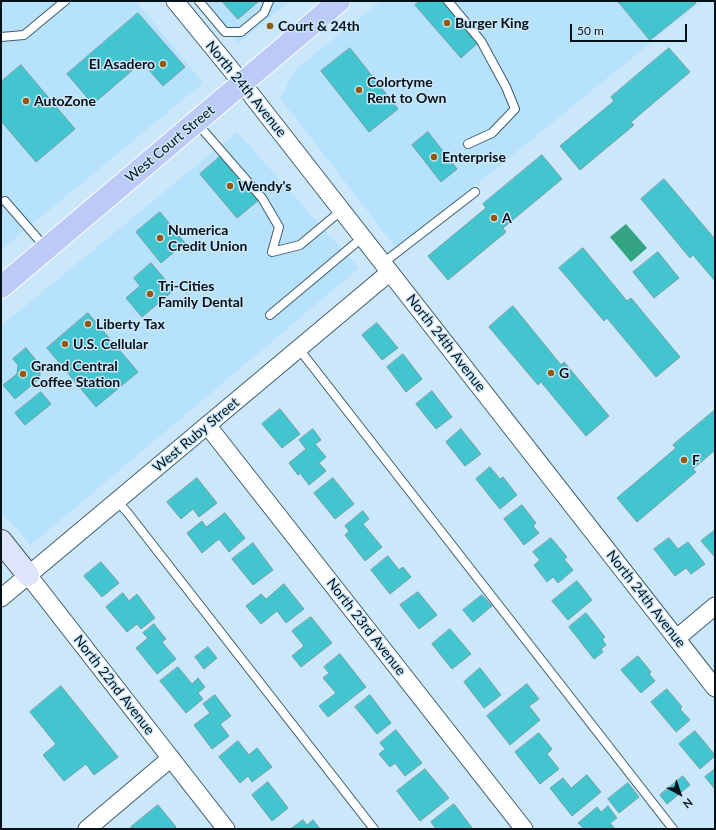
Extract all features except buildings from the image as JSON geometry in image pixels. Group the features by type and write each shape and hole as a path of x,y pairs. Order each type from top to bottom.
{"main road":[{"name":"West Court Street","path":"1,287 242,83 335,2"}],"street":[{"name":"North 24th Avenue","path":"175,1 242,83 387,267 715,688"},
{"name":"West Ruby Street","path":"1,598 299,349 387,267"},
{"name":"North 23rd Avenue","path":"207,425 524,829"},
{"name":"North 22nd Avenue","path":"1,541 226,829"},
{"path":"677,638 715,606"},
{"path":"86,829 171,758"}],"lane":[{"path":"1,37 24,35 65,1"},
{"path":"199,1 225,32 241,32 264,12 269,1"},
{"path":"448,1 482,41 506,87 514,109 492,133 468,144"},
{"path":"196,122 262,198 279,227 272,252 300,245 342,210"},
{"path":"387,267 475,192"},
{"path":"5,201 46,248"},
{"path":"270,315 363,237"},
{"path":"299,349 673,829"},
{"path":"117,501 374,829"}],"shaded area":[{"path":"1,1 136,1 203,83 1,250"},
{"path":"203,1 290,1 238,44"},
{"path":"381,1 702,1 397,249 280,98 296,69"},
{"path":"237,132 359,268 31,545 1,512 1,326"},
{"path":"626,224 647,248 631,262 610,237"}],"place":[{"name":"Burger King","path":"447,23"},
{"name":"Court & 24th","path":"270,26"},
{"name":"El Asadero","path":"163,64"},
{"name":"Colortyme Rent to Own","path":"359,90"},
{"name":"AutoZone","path":"26,101"},
{"name":"Enterprise","path":"434,157"},
{"name":"Wendy's","path":"230,186"},
{"name":"A","path":"494,218"},
{"name":"Numerica Credit Union","path":"160,238"},
{"name":"Tri-Cities Family Dental","path":"150,294"},
{"name":"Liberty Tax","path":"88,324"},
{"name":"U.S. Cellular","path":"65,344"},
{"name":"G","path":"551,373"},
{"name":"Grand Central Coffee Station","path":"23,374"},
{"name":"F","path":"684,460"}]}
